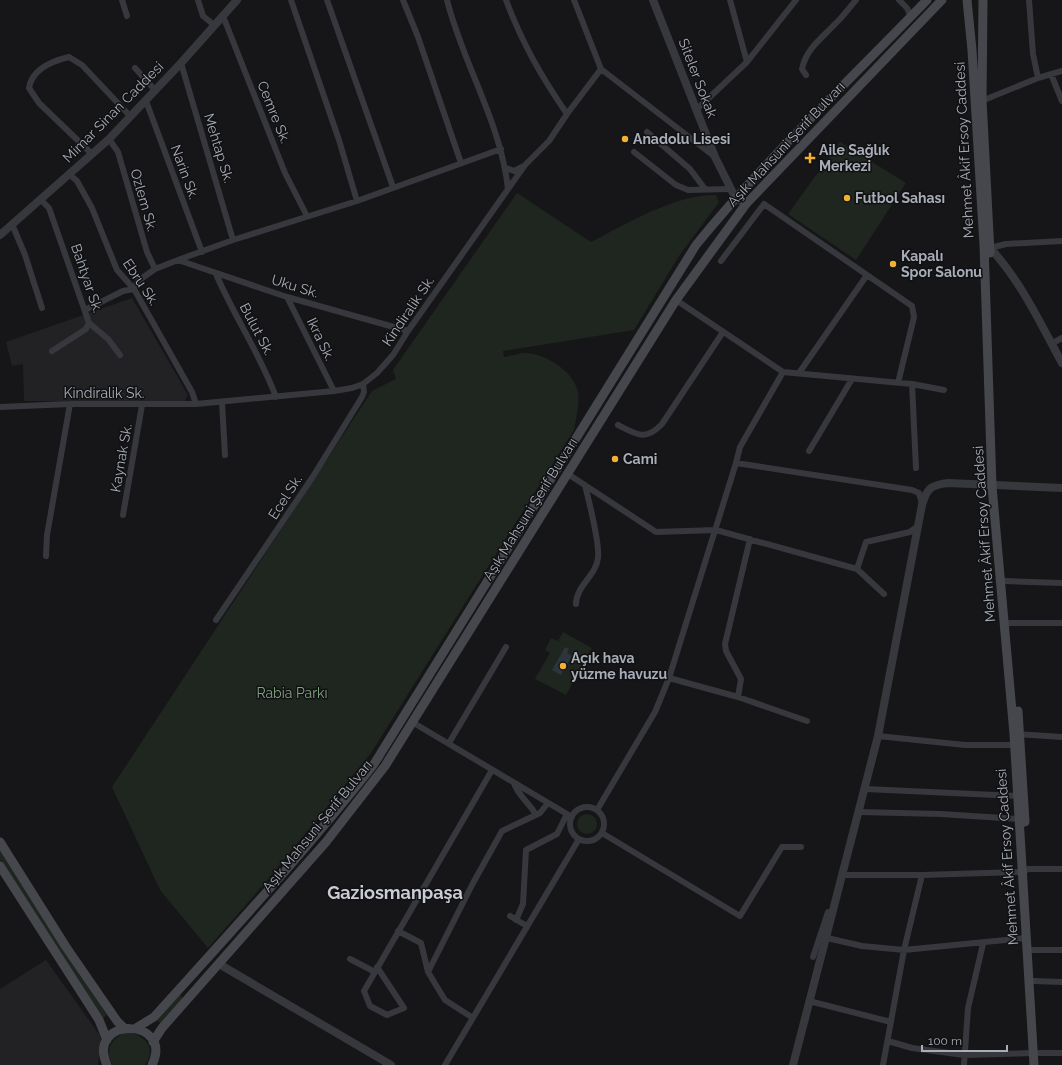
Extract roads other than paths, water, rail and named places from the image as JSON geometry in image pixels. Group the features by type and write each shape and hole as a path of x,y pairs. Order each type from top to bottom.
{"main road":[{"name":"Aşık Mahsuni Şerif Bulvarı","path":"136,1028 154,1017 258,903 335,814 374,764 696,245 733,193 927,0"},
{"name":"Aşık Mahsuni Şerif Bulvarı","path":"153,1042 162,1028 326,842 385,766 676,300 746,204 942,0"},
{"name":"Mehmet Âkif Ersoy Caddesi","path":"967,0 978,103 990,248 995,486 1009,622 1025,871 1026,938 1036,1053 1039,1065"},
{"name":"Mehmet Âkif Ersoy Caddesi","path":"983,0 978,103 995,486 1017,735 1015,745 1017,796 1032,950 1036,1053 1034,1065"},
{"path":"0,842 66,947 117,1021 124,1028"},
{"path":"0,866 99,1020 107,1040"},
{"path":"107,1065 104,1055 107,1040 114,1032 124,1028 136,1028 146,1033 153,1042 155,1056 152,1065"}],"street":[{"path":"122,0 127,16"},
{"path":"198,0 203,16 214,25"},
{"name":"Mimar Sinan Caddesi","path":"0,235 109,138 181,63 237,0"},
{"path":"291,0 339,140 357,201"},
{"path":"327,0 393,187"},
{"path":"403,0 418,37 460,163"},
{"path":"446,0 501,149 506,168 508,189"},
{"path":"506,0 513,21 539,72 567,114"},
{"path":"574,0 601,69 715,157"},
{"name":"Siteler Sokak","path":"653,0 715,157 733,193"},
{"path":"730,0 747,62"},
{"path":"696,110 747,62 796,0"},
{"path":"806,75 802,69 804,60 810,49 837,23 856,0"},
{"path":"899,0 907,8 911,17"},
{"path":"1029,0 1033,54 1038,78"},
{"name":"Cemre Sk.","path":"222,16 285,173 307,216"},
{"path":"92,154 39,103 29,88 30,79 40,69 55,60 70,57 82,65 130,116"},
{"name":"Mehtap Sk.","path":"181,63 233,240"},
{"path":"135,68 155,90"},
{"name":"Kindiralik Sk.","path":"0,407 70,404 196,404 334,391 363,384 377,373 393,355 408,331 508,189 526,165 549,141 567,114 601,69"},
{"path":"978,103 1038,78 1062,71"},
{"path":"1051,74 1062,101"},
{"name":"Narin Sk.","path":"146,100 202,252"},
{"path":"647,132 690,169 705,189"},
{"name":"Ozlem Sk.","path":"109,138 118,152 147,252 155,269"},
{"path":"85,310 123,291 134,289 138,281 155,269 178,260 233,240 357,201 501,149"},
{"path":"634,152 676,185 688,190 705,189 733,193 746,204"},
{"path":"506,168 514,171 526,165"},
{"name":"Ebru Sk.","path":"69,174 78,181 92,208 117,270 134,289 192,392 196,404"},
{"name":"Bahtyar Sk.","path":"40,199 50,208 89,323 86,330 52,351"},
{"path":"721,261 764,204 912,306 914,317 898,383"},
{"path":"12,224 25,255 42,308"},
{"path":"1062,241 1006,244 990,248 1005,264 1062,363"},
{"name":"Uku Sk.","path":"178,260 288,297 408,331"},
{"name":"Bulut Sk.","path":"216,274 226,297 268,375 276,397"},
{"path":"799,373 867,275"},
{"name":"Ikra Sk.","path":"288,297 316,358 334,391"},
{"path":"676,300 783,372 912,384 944,390"},
{"path":"89,323 108,339 120,355"},
{"path":"618,425 635,434 647,436 655,432 662,424 723,332"},
{"path":"1052,344 1062,338"},
{"path":"598,810 655,712 669,678 716,530 740,447 783,372"},
{"path":"809,450 852,379"},
{"name":"Ecel Sk.","path":"216,620 312,478 362,397 364,392 363,384"},
{"path":"912,384 916,468"},
{"path":"222,402 225,455"},
{"path":"46,556 47,536 70,404"},
{"name":"Kaynak Sk.","path":"123,515 142,405"},
{"path":"736,463 912,490 919,493 922,505"},
{"path":"568,474 656,532 716,530 750,539 857,569 884,594"},
{"path":"793,1065 878,736 922,505 926,492 935,485 948,483 1062,488"},
{"path":"576,604 576,596 593,573 598,558 585,485"},
{"path":"857,569 866,542 910,532 918,526"},
{"path":"738,697 741,679 726,651 725,644 750,539"},
{"path":"1005,581 1062,583"},
{"path":"1009,622 1062,623"},
{"path":"449,743 506,647"},
{"path":"669,678 738,697 807,721"},
{"path":"412,722 570,816"},
{"path":"1017,735 1062,737 1062,731"},
{"path":"878,736 965,745 1015,745"},
{"path":"350,959 376,970 404,1008 387,1015 370,1006 364,991 376,970 398,932 492,770"},
{"path":"514,783 520,794 531,805 536,815"},
{"path":"865,789 1017,796"},
{"path":"428,972 473,883 502,831 536,815 545,808 548,803"},
{"path":"516,920 523,904 526,850 557,834 570,816 576,812 584,808 598,810"},
{"path":"570,816 571,829 579,839 593,840 602,833 604,821 598,810"},
{"path":"859,812 941,814 1019,819"},
{"path":"602,833 740,916 782,847 801,847"},
{"path":"445,1065 579,839"},
{"path":"843,875 922,875 1062,870"},
{"path":"883,1065 904,950 922,875"},
{"path":"813,957 828,912"},
{"path":"510,916 527,926"},
{"path":"398,932 421,943 428,972 445,1000 473,1018"},
{"path":"827,938 862,946 904,950 983,944 1026,938"},
{"path":"964,1065 968,1008 983,944"},
{"path":"1032,950 1062,950"},
{"path":"219,964 391,1065"},
{"path":"1034,981 1062,982"},
{"path":"809,1001 891,1022"},
{"path":"888,1041 912,1048 964,1055 1062,1053"}],"place":[{"name":"Anadolu Lisesi","path":"625,139"},
{"name":"Aile Sağlık Merkezi","path":"810,158"},
{"name":"Futbol Sahası","path":"847,198"},
{"name":"Kapalı Spor Salonu","path":"893,264"},
{"name":"Cami","path":"615,459"},
{"name":"Açık hava yüzme havuzu","path":"563,666"}],"district":[{"name":"Gaziosmanpaşa","path":"395,892"}],"park label":[{"name":"Rabia Parkı","path":"292,693"}]}
